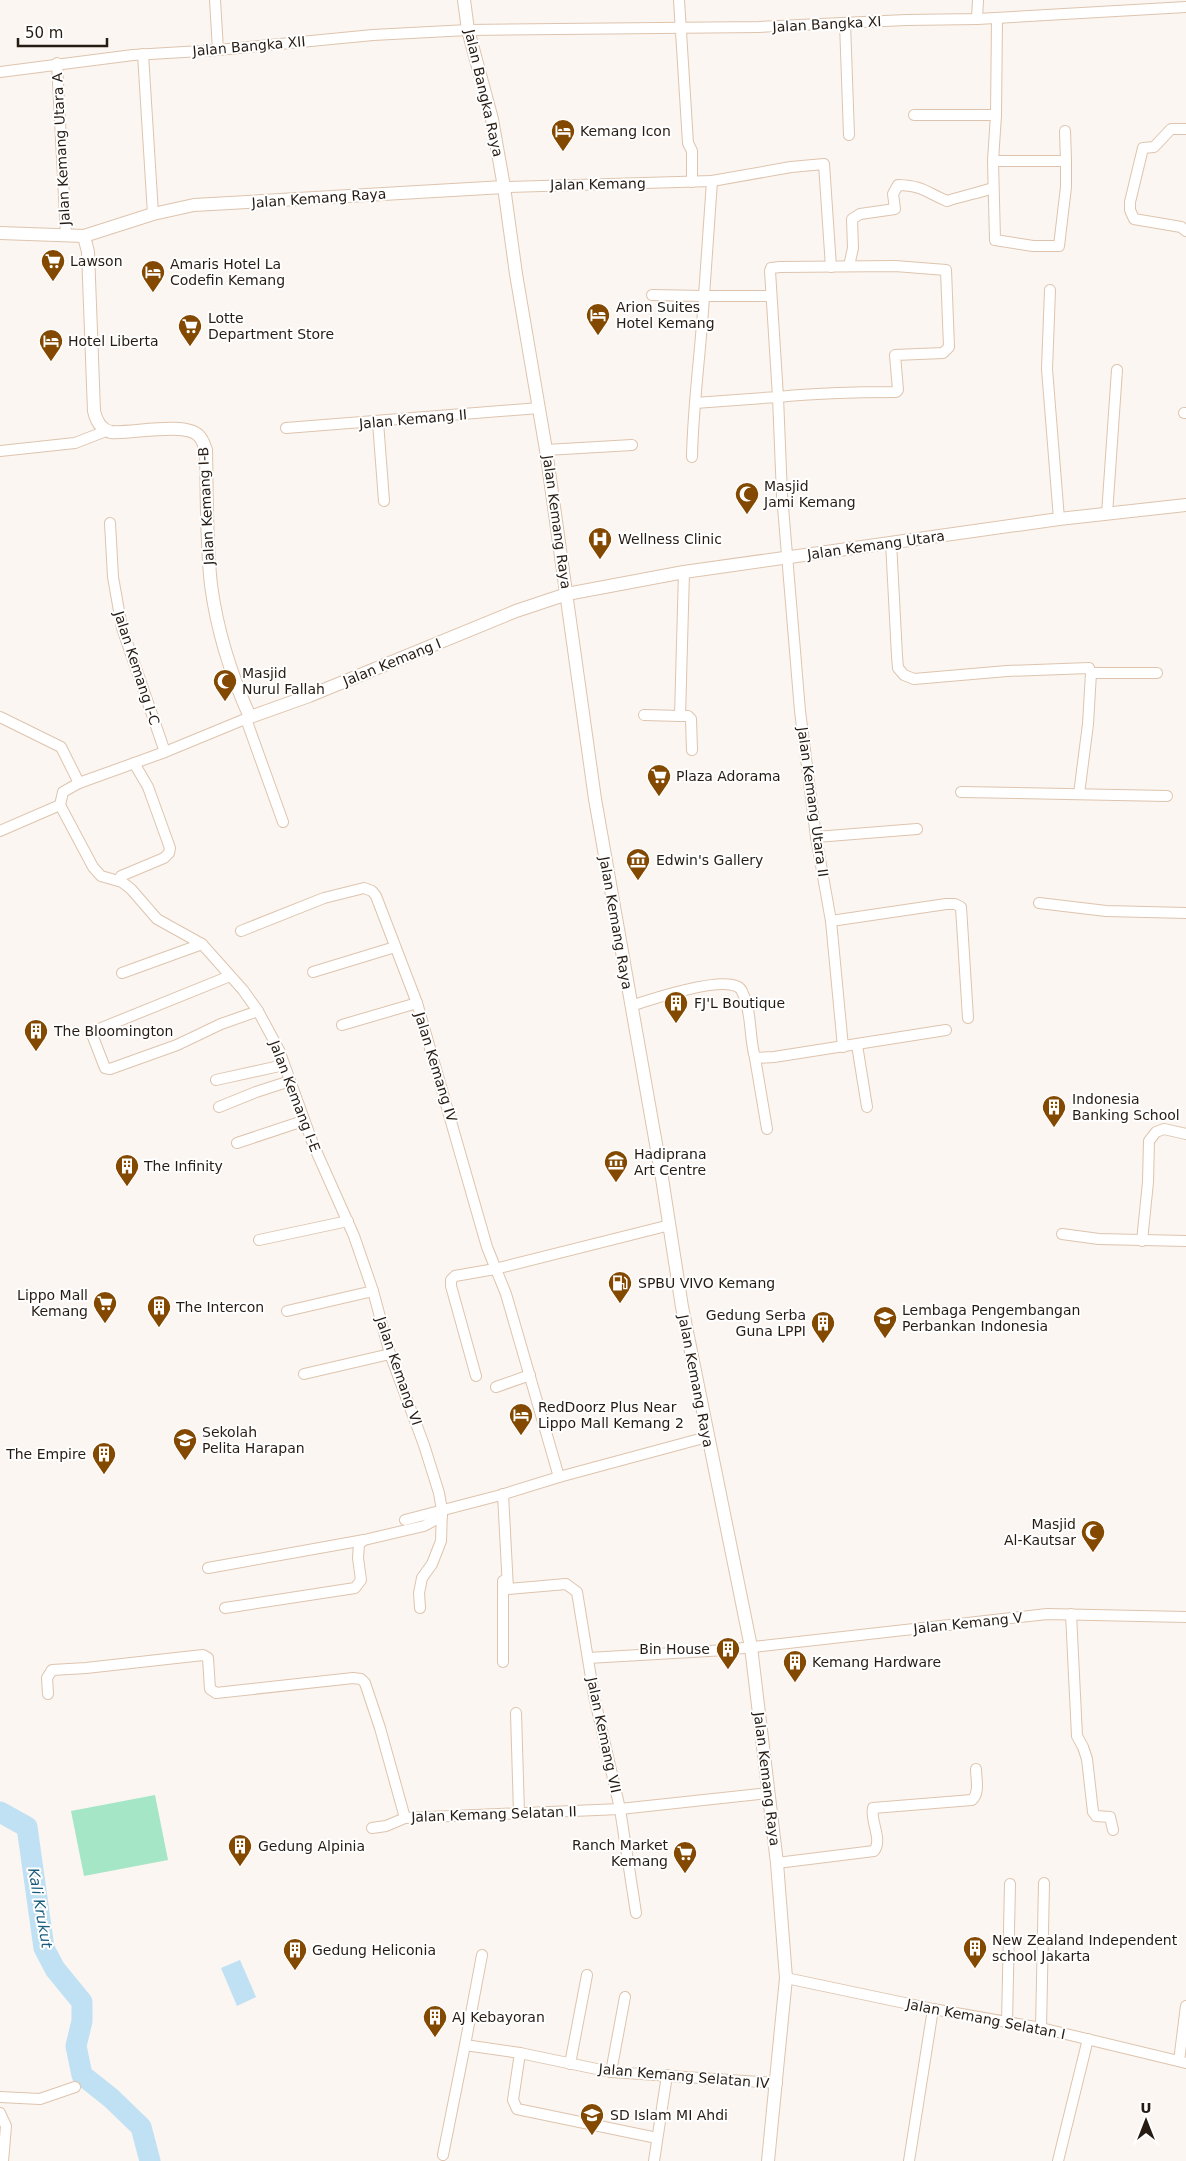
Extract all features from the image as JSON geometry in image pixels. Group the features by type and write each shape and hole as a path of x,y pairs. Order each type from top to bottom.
{"street":[{"path":"215,0 218,50"},
{"name":"Jalan Bangka Raya","path":"464,0 468,30 492,119 504,186"},
{"path":"678,0 688,143 692,152 692,182"},
{"path":"977,19 978,0"},
{"name":"Jalan Bangka XI","path":"468,30 681,29 977,19 1186,7"},
{"path":"996,18 996,115 993,161 995,240 1033,246 1057,247 1060,244 1065,204 1065,131"},
{"path":"845,23 848,135"},
{"name":"Jalan Bangka XII","path":"0,72 143,54 218,50 372,35 468,30"},
{"path":"143,54 153,214"},
{"name":"Jalan Kemang Utara A","path":"56,64 66,235"},
{"path":"914,115 996,115"},
{"path":"1186,129 1171,129 1155,146 1143,148 1135,177 1130,210 1134,219 1181,228 1186,231"},
{"path":"993,161 1066,161"},
{"name":"Jalan Kemang","path":"504,186 712,181 791,167 824,164 831,267"},
{"path":"692,457 693,416 712,181"},
{"path":"848,266 853,248 852,219 860,214 895,209 893,194 898,185 922,188 947,201 965,194 978,193 993,188"},
{"name":"Jalan Kemang Raya","path":"0,232 84,236 153,214 194,205 504,186 516,274 546,450 595,799 670,1225 682,1307 750,1647 777,1864 786,1978 768,2161"},
{"path":"0,451 75,442 106,431 96,421 94,411 88,252 84,236"},
{"path":"695,403 756,400 796,395 896,392 898,390 895,355 943,353 950,346 946,270 895,266 831,267"},
{"name":"Jalan Kemang Utara II","path":"831,267 772,268 770,271 787,557 800,711 816,836 831,921 843,1047"},
{"path":"1050,290 1046,370 1059,519"},
{"path":"652,295 772,296"},
{"path":"1106,514 1117,370"},
{"name":"Jalan Kemang II","path":"286,428 539,408"},
{"path":"378,422 384,501"},
{"name":"Jalan Kemang I-B","path":"106,431 121,433 183,429 199,435 203,442 206,450 209,565 217,621 248,718"},
{"path":"546,450 632,444"},
{"name":"Jalan Kemang Utara","path":"567,594 684,572 787,557 1059,519 1186,504"},
{"name":"Jalan Kemang I-C","path":"110,523 113,576 122,628 165,752"},
{"path":"892,542 898,668 904,675 914,679 929,679 1006,671 1089,668 1091,673 1088,724 1079,794"},
{"path":"680,716 684,572"},
{"name":"Jalan Kemang I","path":"60,805 63,792 79,783 309,696 516,611 567,594"},
{"path":"1091,673 1157,673"},
{"path":"644,715 688,716 690,719 692,750"},
{"path":"0,717 61,747 79,783"},
{"path":"248,718 283,822"},
{"path":"121,876 164,858 169,853 170,848 148,787 134,763"},
{"path":"962,792 1167,796"},
{"path":"0,831 60,805"},
{"name":"Jalan Kemang I-E","path":"60,805 93,867 101,876 122,882 131,889 157,919 202,944 258,1012 275,1042 303,1121 326,1177 340,1205"},
{"path":"816,836 917,829"},
{"name":"Jalan Kemang IV","path":"241,931 324,898 364,888 372,891 376,896 417,1004 487,1247 506,1294 559,1476"},
{"path":"1039,903 1106,911 1186,913"},
{"path":"831,921 946,904 955,904 961,908 968,1018"},
{"path":"122,973 202,944"},
{"path":"313,972 394,947"},
{"path":"230,976 94,1032 93,1036 105,1068 110,1069 177,1045 221,1024 258,1012"},
{"path":"631,1006 688,990 726,984 737,986 742,991 746,1000 767,1129"},
{"path":"342,1025 417,1004"},
{"path":"755,1058 857,1045 946,1030"},
{"path":"857,1045 867,1108"},
{"path":"216,1080 284,1065"},
{"path":"219,1107 290,1081"},
{"path":"236,1143 303,1121"},
{"path":"1142,1241 1150,1141 1156,1132 1164,1129 1186,1134"},
{"name":"Jalan Kemang VI","path":"340,1205 348,1221 372,1291 390,1354 424,1445 442,1513 441,1541 432,1564 422,1578 419,1593 420,1608"},
{"path":"259,1240 348,1221"},
{"path":"476,1376 451,1286 451,1280 455,1276 495,1269 670,1225"},
{"path":"1062,1234 1100,1239 1186,1242"},
{"path":"286,1311 372,1291"},
{"path":"304,1374 390,1354"},
{"path":"496,1387 530,1375"},
{"path":"405,1520 442,1513 559,1476 707,1437"},
{"path":"502,1495 508,1589 566,1584 577,1592 588,1658"},
{"path":"502,1495 503,1662"},
{"path":"208,1568 364,1540 424,1526 442,1513"},
{"path":"225,1608 355,1588 361,1580 358,1548 359,1544 364,1540"},
{"path":"1071,1614 1077,1736 1083,1746 1087,1760 1093,1812 1096,1816 1110,1817 1113,1830"},
{"name":"Jalan Kemang V","path":"750,1647 1021,1616 1071,1614 1186,1617"},
{"name":"Jalan Kemang VII","path":"636,1913 620,1809 594,1696 588,1658 750,1647"},
{"name":"Jalan Kemang Selatan II","path":"48,1694 47,1678 52,1670 203,1655 208,1658 210,1689 216,1693 353,1678 361,1679 365,1683 380,1728 405,1818 620,1809 768,1792"},
{"path":"516,1713 519,1813"},
{"path":"777,1864 874,1851 877,1843 872,1813 873,1808 972,1800 976,1796 977,1791 976,1769"},
{"path":"372,1828 386,1826 405,1818"},
{"path":"1007,2022 1010,1884"},
{"path":"1041,2028 1044,1884"},
{"path":"443,2155 482,1955"},
{"path":"570,2064 587,1975"},
{"name":"Jalan Kemang Selatan I","path":"786,1978 933,2009 1041,2028 1183,2062"},
{"path":"611,2072 626,1997"},
{"path":"1183,2062 1186,2006"},
{"path":"909,2161 933,2009"},
{"path":"1058,2161 1088,2039"},
{"name":"Jalan Kemang Selatan IV","path":"465,2045 520,2053 611,2072 777,2083"},
{"path":"520,2053 513,2100 517,2109 657,2138"},
{"path":"654,2161 667,2075"},
{"path":"0,2097 40,2099 75,2087"},
{"path":"0,2113 6,2126 3,2161"}],"green space":[{"path":"155,1795 168,1860 84,1876 71,1811"}],"water":[{"path":"240,1960 256,1997 237,2006 221,1968"}],"waterway":[{"name":"Kali Krukut","path":"0,1812 27,1827 44,1948 55,1969 82,2002 82,2021 76,2046 82,2075 111,2098 141,2127 150,2161"}],"place":[{"name":"Kemang Icon","path":"563,152"},
{"name":"Lawson","path":"53,282"},
{"name":"Amaris Hotel La Codefin Kemang","path":"153,293"},
{"name":"Arion Suites Hotel Kemang","path":"598,336"},
{"name":"Lotte Department Store","path":"190,347"},
{"name":"Hotel Liberta","path":"51,362"},
{"name":"Masjid Jami Kemang","path":"747,515"},
{"name":"Wellness Clinic","path":"600,560"},
{"name":"Masjid Nurul Fallah","path":"225,702"},
{"name":"Plaza Adorama","path":"659,797"},
{"name":"Edwin's Gallery","path":"638,881"},
{"name":"FJ'L Boutique","path":"676,1024"},
{"name":"The Bloomington","path":"36,1052"},
{"name":"Indonesia Banking School","path":"1054,1128"},
{"name":"Hadiprana Art Centre","path":"616,1183"},
{"name":"The Infinity","path":"127,1187"},
{"name":"SPBU VIVO Kemang","path":"620,1304"},
{"name":"Lippo Mall Kemang","path":"105,1324"},
{"name":"The Intercon","path":"159,1328"},
{"name":"Lembaga Pengembangan Perbankan Indonesia","path":"885,1339"},
{"name":"Gedung Serba Guna LPPI","path":"823,1344"},
{"name":"RedDoorz Plus Near Lippo Mall Kemang 2","path":"521,1436"},
{"name":"Sekolah Pelita Harapan","path":"185,1461"},
{"name":"The Empire","path":"104,1475"},
{"name":"Masjid Al-Kautsar","path":"1093,1553"},
{"name":"Bin House","path":"728,1670"},
{"name":"Kemang Hardware","path":"795,1683"},
{"name":"Gedung Alpinia","path":"240,1867"},
{"name":"Ranch Market Kemang","path":"685,1874"},
{"name":"New Zealand Independent school Jakarta","path":"975,1969"},
{"name":"Gedung Heliconia","path":"295,1971"},
{"name":"AJ Kebayoran","path":"435,2038"},
{"name":"SD Islam MI Ahdi","path":"592,2136"}]}
